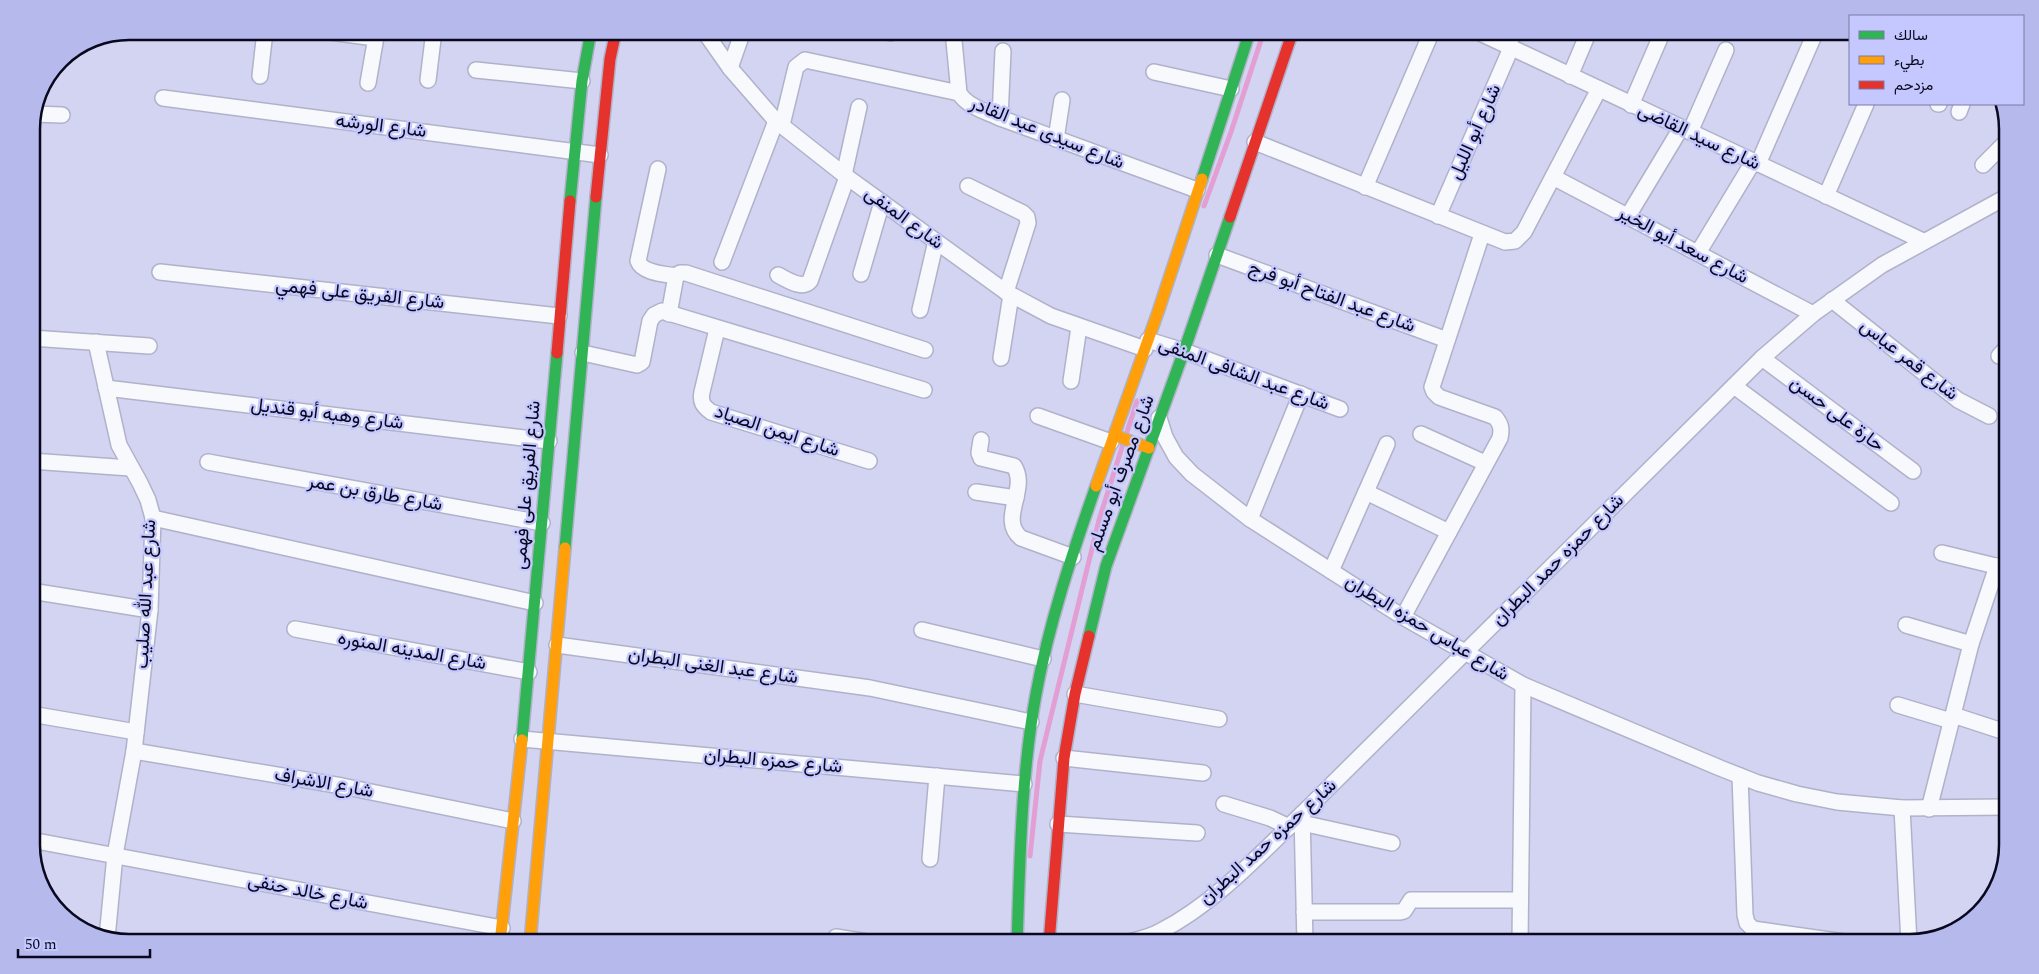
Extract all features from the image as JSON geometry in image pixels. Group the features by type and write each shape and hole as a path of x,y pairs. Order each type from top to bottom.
{"street":[{"path":"260,76 264,40"},
{"path":"368,83 375,40"},
{"path":"428,80 433,40"},
{"name":"شارع الفريق على فهمى","path":"501,934 529,672 549,441 572,354 559,316 574,151 582,82 589,40"},
{"name":"شارع الفريق على فهمى","path":"531,934 557,645 572,354 600,155 610,59 614,40"},
{"name":"شارع المنفى","path":"710,40 730,68 779,123 846,176 1008,293 1051,316 1079,327 1146,344"},
{"path":"730,68 740,40"},
{"name":"شارع سيدى عبد القادر","path":"954,40 959,93 964,100 976,108 1197,190"},
{"name":"شارع مصرف أبو مسلم","path":"1017,934 1024,784 1031,722 1043,659 1073,557 1146,344 1245,40"},
{"name":"شارع مصرف أبو مسلم","path":"1050,934 1064,758 1075,694 1106,566 1184,351 1290,40"},
{"path":"1365,187 1428,40"},
{"name":"شارع سيد القاضى","path":"1495,40 1923,241"},
{"name":"شارع أبو الليل","path":"1438,216 1512,40"},
{"path":"1570,76 1586,40"},
{"path":"1632,105 1659,40"},
{"path":"1698,253 1755,163 1812,40"},
{"path":"1628,216 1685,130 1726,50"},
{"path":"1000,118 1003,51"},
{"path":"722,262 779,123 796,67 800,62 806,60 959,93"},
{"path":"476,70 582,82"},
{"path":"1154,72 1230,89"},
{"path":"1255,142 1482,234 1505,242 1515,241 1524,232 1599,89"},
{"name":"شارع الورشه","path":"163,98 600,155"},
{"path":"1056,139 1062,100"},
{"path":"1826,196 1866,105"},
{"path":"778,276 803,285 810,281 846,176 859,107"},
{"path":"42,114 62,115"},
{"path":"1983,165 1999,149"},
{"path":"658,169 638,261 644,268 676,276 680,273 686,273 925,350"},
{"name":"شارع سعد أبو الخير","path":"1553,177 1813,314"},
{"path":"968,186 1023,213 1028,223 1008,293 1001,358"},
{"name":"شارع حمزه حمد البطران","path":"1153,934 1160,932 1198,907 1230,882 1298,821 1464,652 1762,358 1813,314 1882,265 1999,201"},
{"path":"861,274 882,202"},
{"path":"1403,617 1500,438 1500,423 1495,417 1439,396 1434,392 1433,380 1482,234"},
{"path":"920,310 936,241"},
{"name":"شارع عبد الفتاح أبو فرج","path":"1217,255 1447,340"},
{"name":"شارع الفريق على فهمي","path":"160,272 559,316"},
{"path":"669,314 676,276"},
{"name":"شارع قمر عباس","path":"1832,300 1958,400 1988,416"},
{"path":"572,354 637,365 642,362 644,357 650,322 654,314 662,312 924,390"},
{"path":"1071,381 1079,327"},
{"name":"شارع ايمن الصياد","path":"717,329 702,392 701,400 704,407 711,412 869,461"},
{"path":"40,338 149,346"},
{"name":"شارع عبد الله صليب","path":"96,342 120,445 130,468 144,492 153,518 150,610 134,751 115,855 108,931"},
{"name":"شارع عبد الشافى المنفى","path":"1146,344 1184,351 1340,409"},
{"name":"حارة على حسن","path":"1762,358 1913,471"},
{"path":"1734,386 1891,503"},
{"name":"شارع وهبه أبو قنديل","path":"106,388 549,441"},
{"path":"1250,519 1301,394"},
{"path":"1038,416 1149,448"},
{"name":"شارع عباس حمزه البطران","path":"1160,418 1165,437 1176,457 1192,474 1250,519 1403,617 1523,685 1740,776 1797,794 1821,799 1902,808 1999,807"},
{"path":"1421,434 1486,463"},
{"path":"981,440 979,453 981,458 1014,466 1018,472 1019,478 1011,522 1016,534 1021,538 1073,557"},
{"path":"1331,571 1387,444"},
{"path":"40,462 130,468"},
{"name":"شارع طارق بن عمر","path":"208,462 542,523"},
{"path":"976,492 1016,498"},
{"path":"1366,492 1448,532"},
{"path":"153,518 535,603"},
{"path":"1942,553 1999,566"},
{"path":"1929,808 1971,644 1999,574"},
{"path":"40,592 150,610"},
{"path":"1906,626 1971,644"},
{"name":"شارع المدينه المنوره","path":"296,629 529,672"},
{"path":"922,630 1043,659"},
{"name":"شارع عبد الغنى البطران","path":"557,645 870,688 1031,722"},
{"path":"1520,934 1523,685"},
{"path":"1075,694 1219,719"},
{"path":"1898,705 1999,730"},
{"path":"40,715 136,732"},
{"name":"شارع حمزه البطران","path":"522,739 1024,784"},
{"name":"شارع الاشراف","path":"134,751 342,786 513,821"},
{"path":"1064,758 1203,773"},
{"path":"930,859 937,776"},
{"path":"1740,776 1745,915 1747,923 1753,929 1788,934"},
{"path":"1224,804 1270,818 1298,821 1392,843"},
{"path":"1902,808 1909,934"},
{"path":"1298,821 1305,934"},
{"path":"1058,824 1197,833"},
{"name":"شارع خالد حنفى","path":"40,841 115,855 496,934"},
{"path":"1304,912 1400,912 1404,911 1411,900 1520,900"}],"waterway":[{"path":"1204,206 1261,40"},
{"path":"1126,435 1137,401"},
{"path":"1030,856 1040,761 1099,520 1123,444"}],"traffic: fast":[{"path":"570,201 582,81 589,40"},
{"path":"1202,179 1247,40"},
{"path":"565,548 596,197"},
{"path":"1089,636 1106,566 1184,351 1230,217"},
{"path":"522,740 557,353"},
{"path":"1017,934 1024,787 1036,694 1047,641 1078,537 1096,486"}],"traffic: slow":[{"path":"1096,486 1158,312 1202,179"},
{"path":"1114,435 1149,448"},
{"path":"531,934 565,548"},
{"path":"501,934 522,740"}],"traffic: jam":[{"path":"596,197 610,59 614,40"},
{"path":"1230,217 1290,40"},
{"path":"557,353 570,201"},
{"path":"1050,934 1064,758 1075,694 1089,636"}]}
